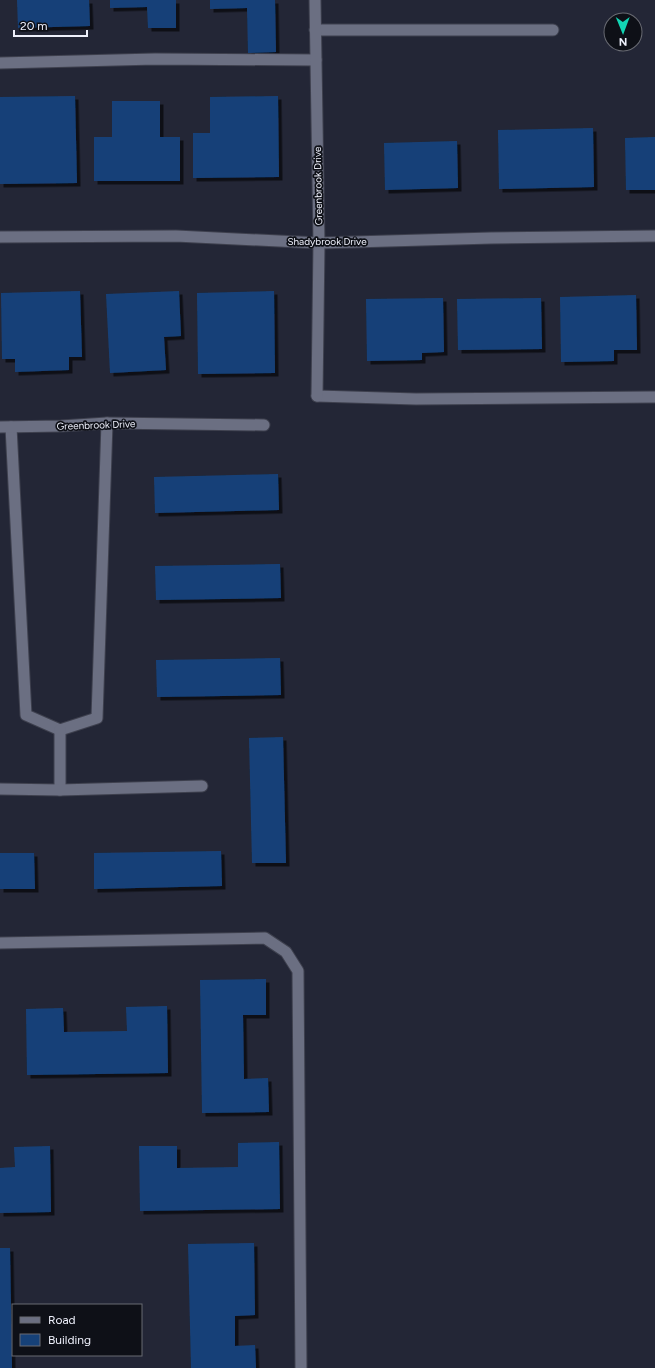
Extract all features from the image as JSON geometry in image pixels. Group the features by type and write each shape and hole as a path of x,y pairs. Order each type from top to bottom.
{"street":[{"name":"Greenbrook Drive","path":"315,0 319,243 317,396 416,399 655,397"},
{"path":"315,30 553,30"},
{"path":"0,63 155,59 316,60"},
{"name":"Shadybrook Drive","path":"0,237 176,236 319,243 491,238 655,236"},
{"name":"Greenbrook Drive","path":"5,427 62,426 107,423 264,425"},
{"path":"5,427 26,715 60,730 96,718 107,423"},
{"path":"60,730 60,790"},
{"path":"0,789 60,790 202,786"},
{"path":"0,943 266,938 286,952 298,971 301,1368"}],"building":[{"path":"17,0 89,0 90,26 18,28"},
{"path":"110,0 176,0 176,28 148,28 147,7 110,8"},
{"path":"210,0 275,0 276,52 248,53 247,8 210,9"},
{"path":"75,96 77,183 0,184 0,97"},
{"path":"278,96 279,177 193,178 193,133 210,133 210,97"},
{"path":"112,101 160,101 160,137 180,137 180,181 94,181 94,137 112,137"},
{"path":"593,128 594,187 499,189 498,130"},
{"path":"655,137 655,190 626,190 625,138"},
{"path":"457,141 458,188 385,190 384,143"},
{"path":"80,291 82,357 69,357 69,370 15,372 15,359 2,359 1,293"},
{"path":"179,291 181,336 164,337 166,370 110,373 106,294"},
{"path":"274,291 275,373 198,374 197,293"},
{"path":"636,295 637,350 614,350 614,361 561,362 560,297"},
{"path":"443,298 444,352 422,353 422,360 367,361 366,299"},
{"path":"541,298 542,349 458,350 457,299"},
{"path":"278,474 279,510 155,513 154,477"},
{"path":"280,564 281,598 156,600 155,566"},
{"path":"280,658 281,695 157,697 156,660"},
{"path":"283,737 286,863 252,863 249,738"},
{"path":"221,851 222,886 94,889 94,853"},
{"path":"0,853 34,853 35,889 0,889"},
{"path":"266,979 266,1015 243,1015 244,1079 268,1078 269,1112 202,1113 200,980"},
{"path":"167,1006 168,1073 27,1075 26,1009 63,1008 64,1032 127,1031 126,1007"},
{"path":"279,1142 280,1209 140,1211 139,1146 177,1146 177,1168 238,1167 238,1143"},
{"path":"50,1146 51,1212 0,1213 0,1168 15,1167 14,1147"},
{"path":"254,1243 255,1315 235,1316 235,1346 255,1345 256,1368 191,1368 188,1244"},
{"path":"0,1248 10,1248 12,1368 0,1368"}]}
